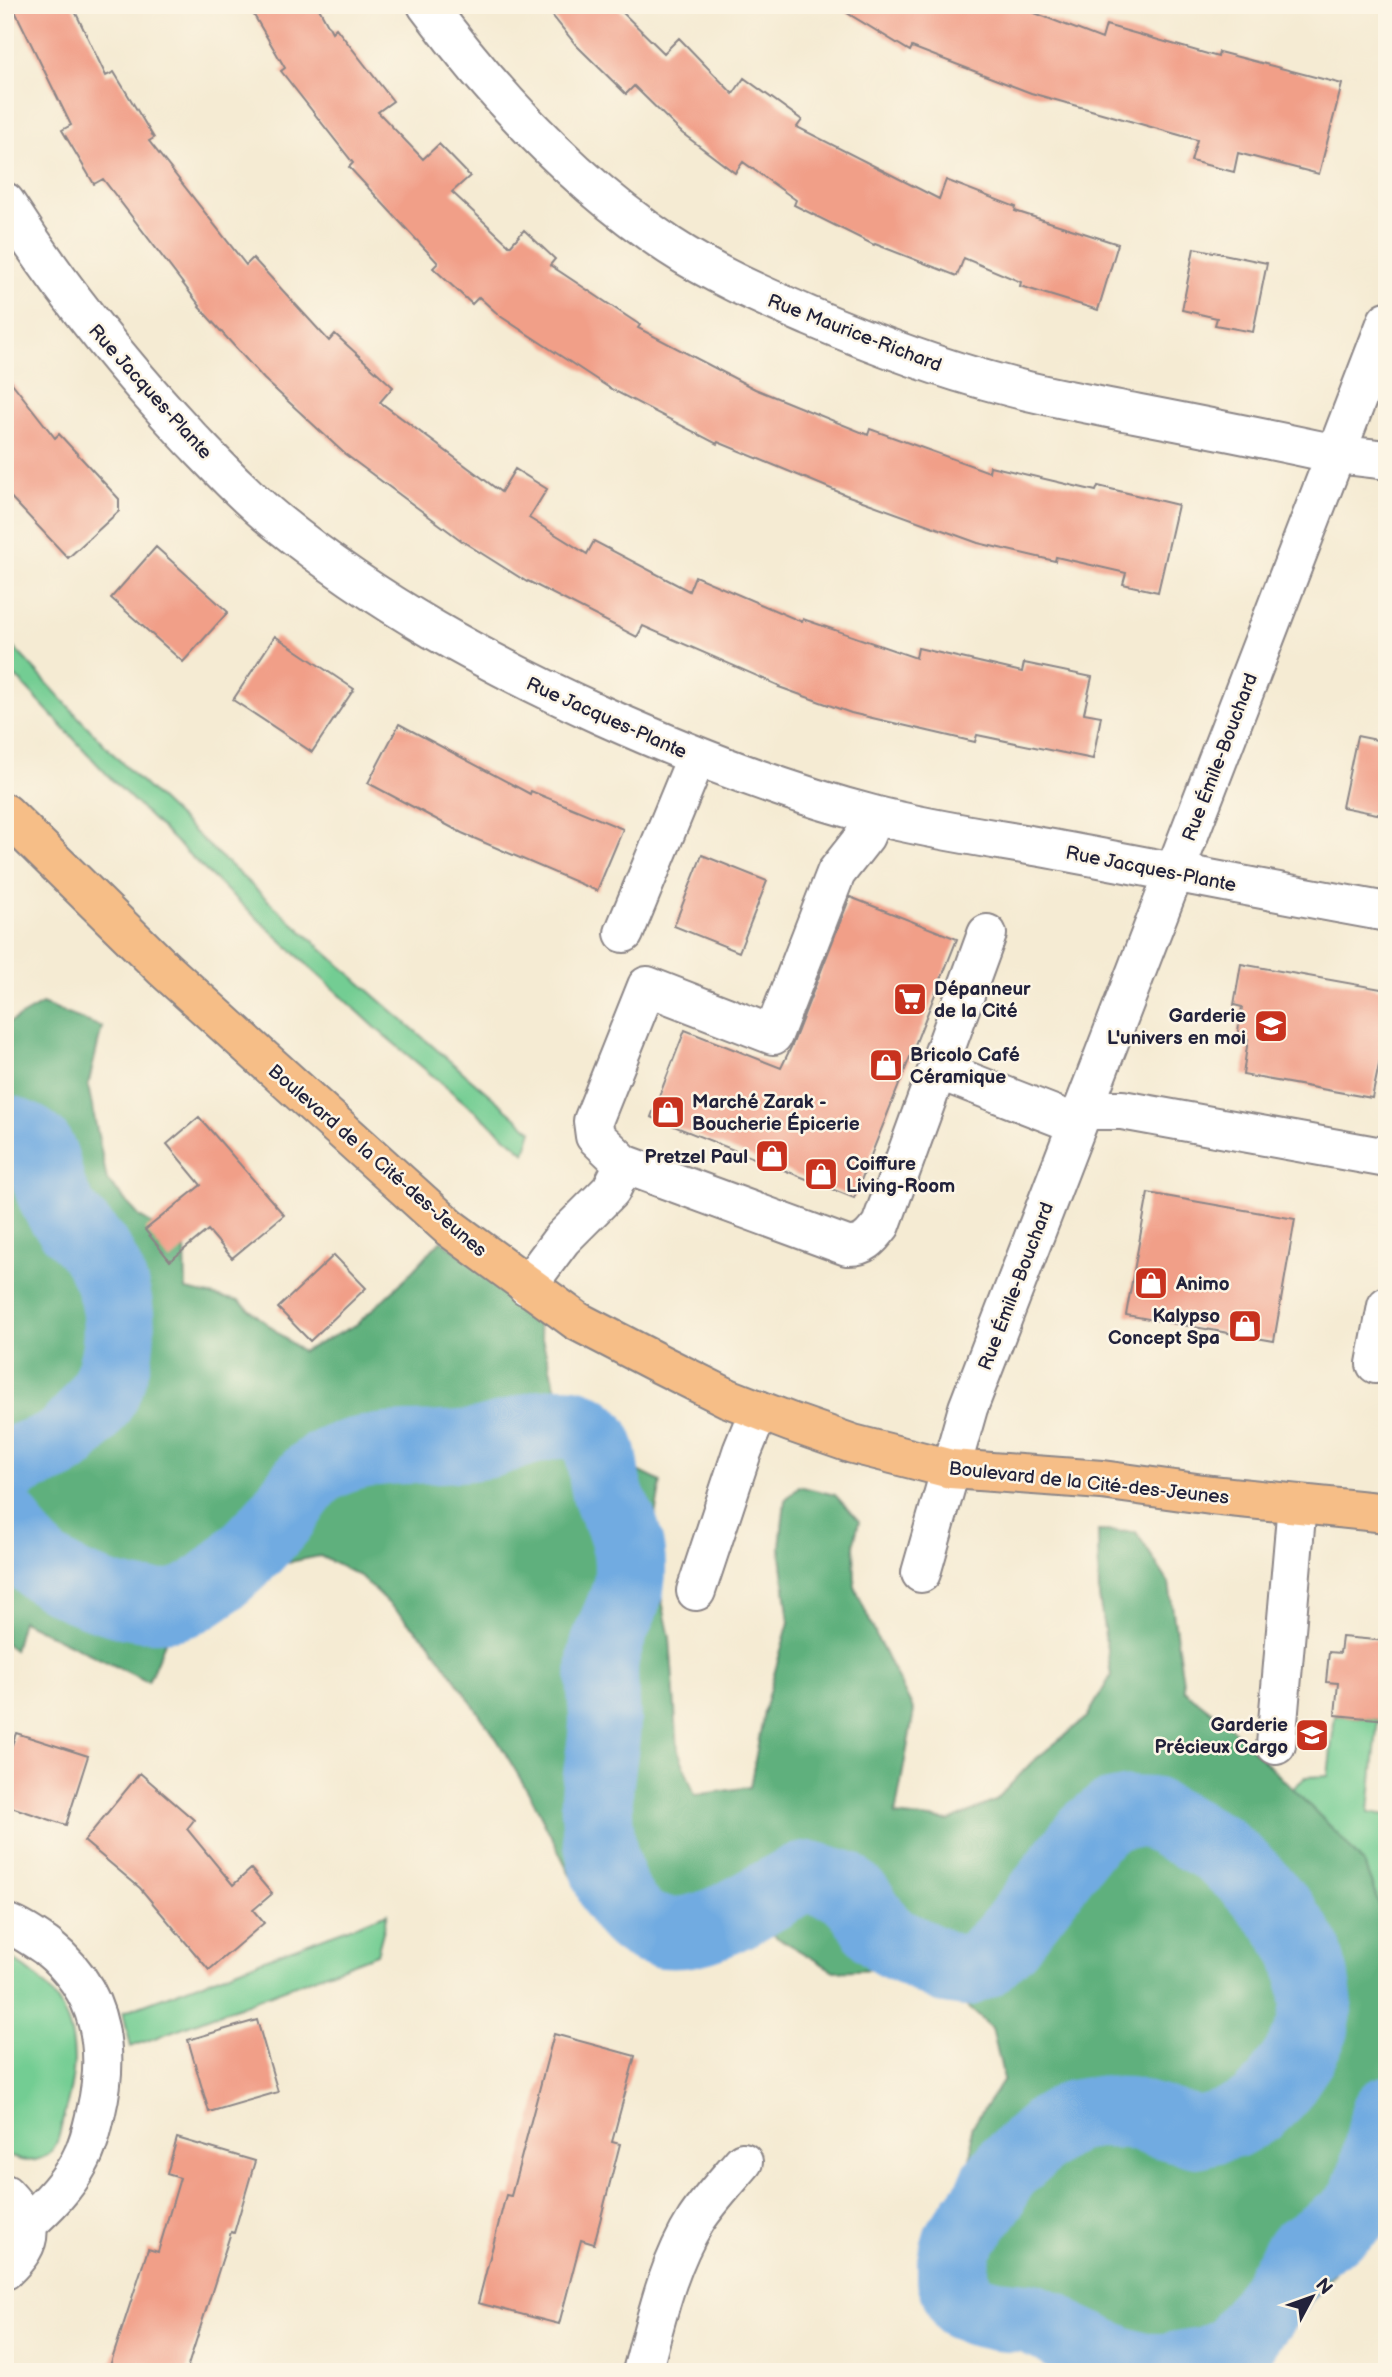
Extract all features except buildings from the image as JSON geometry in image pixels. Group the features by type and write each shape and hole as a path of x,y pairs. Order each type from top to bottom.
{"main road":[{"name":"Boulevard de la Cité-des-Jeunes","path":"5,813 164,969 450,1228 576,1321 728,1398 853,1444 951,1469 1102,1480 1387,1513"}],"street":[{"name":"Rue Maurice-Richard","path":"427,5 458,47 503,99 543,142 583,178 624,213 671,246 765,297 869,341 1000,384 1336,454 1387,460"},
{"name":"Rue Jacques-Plante","path":"5,202 80,311 148,393 233,483 278,523 387,603 457,645 579,706 697,756 787,789 874,815 935,830 1063,851 1387,912"},
{"name":"Rue Émile-Bouchard","path":"921,1573 968,1408 1387,321"},
{"path":"624,933 697,756"},
{"path":"874,815 865,836 836,873 773,1035 647,986 593,1121 595,1136 624,1164 847,1246 857,1246 870,1239 881,1226 987,934"},
{"path":"938,1070 1079,1117 1122,1110 1387,1158"},
{"path":"527,1286 562,1239 611,1190 624,1164"},
{"path":"1376,1364 1387,1306"},
{"path":"696,1591 742,1452 760,1410"},
{"path":"1276,1745 1297,1504"},
{"path":"5,1923 60,1957 78,1977 98,2020 103,2046 100,2094 85,2149 78,2165 59,2193 27,2224"},
{"path":"642,2372 672,2269 682,2245 712,2197 743,2162"},
{"path":"5,2194 27,2224 27,2245 5,2270"}],"green space":[{"path":"5,638 119,760 184,823 331,957 532,1131 525,1153 378,1030 114,782 5,665"},
{"path":"42,1004 102,1027 88,1086 107,1180 140,1217 185,1244 186,1290 239,1301 302,1352 356,1325 403,1281 441,1240 534,1310 560,1404 608,1456 661,1482 650,1545 670,1638 678,1750 695,1795 750,1787 765,1706 789,1622 780,1547 785,1500 799,1486 835,1495 859,1521 854,1543 855,1587 914,1711 895,1815 949,1821 995,1801 1031,1763 1087,1717 1111,1676 1099,1597 1098,1531 1136,1532 1169,1583 1184,1690 1225,1722 1336,1832 1364,1864 1387,1925 1387,2215 1361,2238 1283,2337 1235,2372 1086,2372 1062,2356 999,2336 964,2321 950,2305 937,2281 934,2261 957,2212 972,2151 971,2128 1004,2079 992,2028 923,1967 834,1971 764,1930 742,1923 707,1928 668,1952 600,1934 533,1800 498,1741 430,1643 360,1576 320,1556 250,1570 182,1602 148,1682 22,1621 14,1650 5,1643 5,1025"},
{"path":"1335,1715 1378,1719 1369,1812 1387,1815 1386,1926 1364,1864 1291,1790 1306,1777 1328,1776"},
{"path":"388,1913 377,1954 131,2047 123,2012"},
{"path":"5,1954 51,1992 62,2009 72,2036 73,2077 59,2137 49,2153 36,2160 20,2160 5,2154"}],"waterway":[{"path":"5,1130 25,1138 38,1148 58,1206 102,1262 111,1283 119,1326 113,1368 106,1388 94,1407 64,1441 17,1461 5,1472"},
{"path":"5,1521 33,1559 69,1583 119,1601 150,1606 170,1605 192,1598 219,1579 270,1529 316,1472 341,1458 380,1450 464,1446 484,1443 545,1425 572,1424 587,1431 597,1444 609,1497 623,1528 629,1551 630,1575 627,1592 603,1660 605,1722 597,1815 602,1855 608,1876 616,1895 627,1911 641,1924 658,1931 676,1933 694,1930 730,1917 797,1880 811,1877 843,1886 860,1902 880,1932 892,1942 946,1968 965,1971 983,1963 1007,1940 1089,1833 1110,1816 1130,1812 1151,1813 1218,1849 1250,1878 1285,1918 1305,1949 1317,2006 1313,2029 1300,2055 1276,2091 1257,2109 1232,2123 1197,2132 1128,2113 1096,2112 1073,2116 1051,2129 1009,2166 996,2183 990,2198 959,2240 953,2261 953,2281 963,2304 975,2310 1028,2318 1120,2362 1143,2369 1167,2369 1207,2362 1234,2349 1271,2300 1300,2252 1358,2210 1367,2195 1374,2174 1387,2112"}],"place":[{"name":"Dépanneur de la Cité","path":"910,999"},
{"name":"Garderie L'univers en moi","path":"1271,1026"},
{"name":"Bricolo Café Céramique","path":"886,1065"},
{"name":"Marché Zarak - Boucherie Épicerie","path":"668,1112"},
{"name":"Pretzel Paul","path":"772,1156"},
{"name":"Coiffure Living-Room","path":"821,1174"},
{"name":"Animo","path":"1151,1283"},
{"name":"Kalypso Concept Spa","path":"1245,1326"},
{"name":"Garderie Précieux Cargo","path":"1312,1735"}]}
